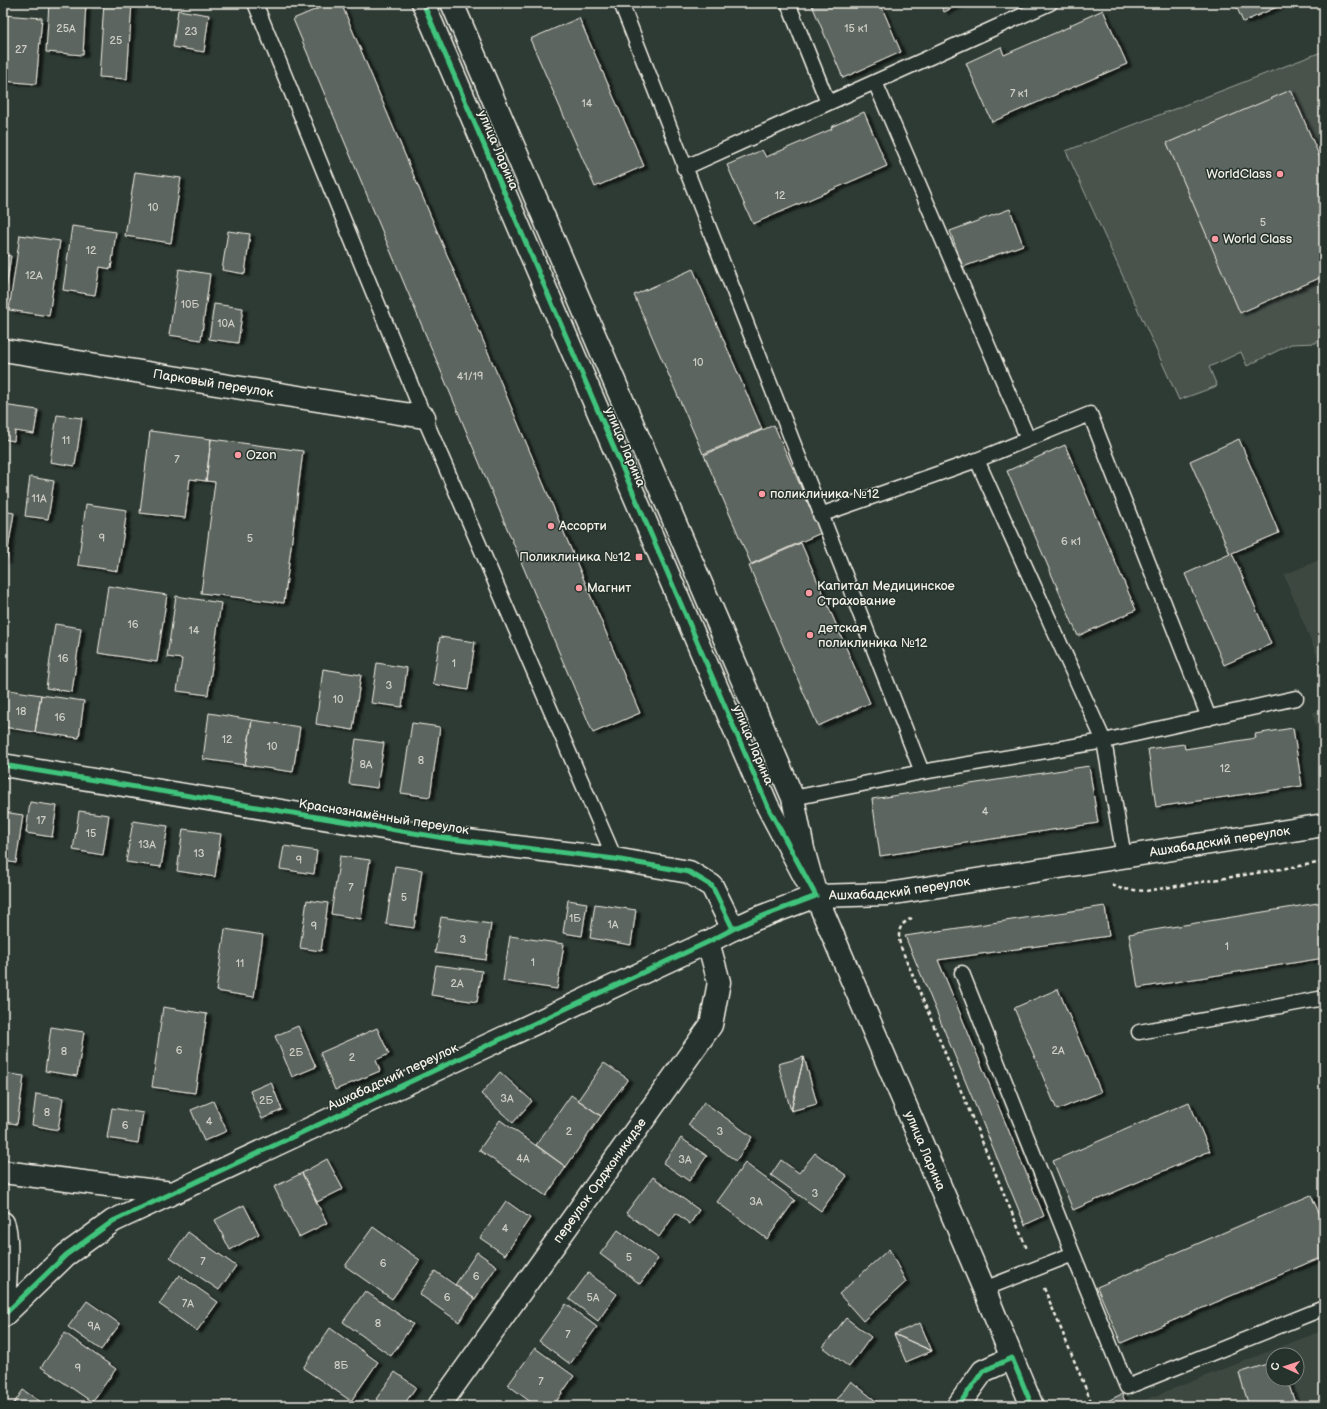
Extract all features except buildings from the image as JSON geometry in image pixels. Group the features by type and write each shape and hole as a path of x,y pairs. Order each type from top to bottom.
{"street":[{"name":"улица Ларина","path":"423,3 768,807 816,896 984,1289 1032,1406"},
{"name":"улица Ларина","path":"452,3 793,798 816,896"},
{"name":"Парковый переулок","path":"3,350 424,417"},
{"name":"Краснознамённый переулок","path":"3,765 444,838 614,859 689,872 712,886 733,928"},
{"name":"Ашхабадский переулок","path":"3,1316 66,1255 113,1221 708,942 733,928 816,896 888,894 1324,825"},
{"name":"переулок Орджоникидзе","path":"440,1406 711,1025 719,982 708,942"},
{"path":"3,1172 172,1193"},
{"path":"3,1223 6,1243 3,1316"},
{"path":"958,1406 983,1371 1012,1358"}],"lane":[{"path":"255,3 424,417 614,859"},
{"path":"621,3 684,168 922,772"},
{"path":"788,3 828,104"},
{"path":"684,168 828,104 1028,8 1050,3"},
{"path":"875,82 1028,439"},
{"path":"820,515 977,460 1090,414 1210,718"},
{"path":"977,460 1104,741 1124,857"},
{"path":"793,798 922,772 1104,741 1296,698"},
{"path":"962,973 1127,1387 1324,1308"},
{"path":"1139,1032 1324,998"},
{"path":"984,1289 1073,1254"}],"path":[{"path":"1110,884 1122,889 1146,891 1324,862"},
{"path":"914,916 904,921 898,931 900,945 1093,1406"}],"shaded area":[{"name":"World Class","path":"1324,51 1324,328 1316,343 1291,344 1247,366 1241,352 1209,367 1217,386 1179,400 1066,151"},
{"path":"1324,558 1324,673 1284,575"},
{"path":"1324,707 1324,763 1313,713"},
{"path":"1324,1330 1324,1406 1129,1406 1265,1353 1265,1387 1305,1387 1305,1347 1280,1347"}],"cycle path":[{"path":"3,1316 66,1255 113,1221 733,929 816,896 768,807 423,3"},
{"path":"3,765 444,838 615,859 689,872 712,886 733,929"},
{"path":"958,1406 983,1371 1012,1358 1032,1406"}],"place":[{"name":"WorldClass","path":"1280,174"},
{"name":"World Class","path":"1215,239"},
{"name":"Ozon","path":"238,455"},
{"name":"поликлиника №12","path":"762,494"},
{"name":"Ассорти","path":"551,526"},
{"name":"Поликлиника №12","path":"639,557"},
{"name":"Магнит","path":"579,588"},
{"name":"Капитал Медицинское Страхование","path":"809,593"},
{"name":"детская поликлиника №12","path":"810,635"}]}
